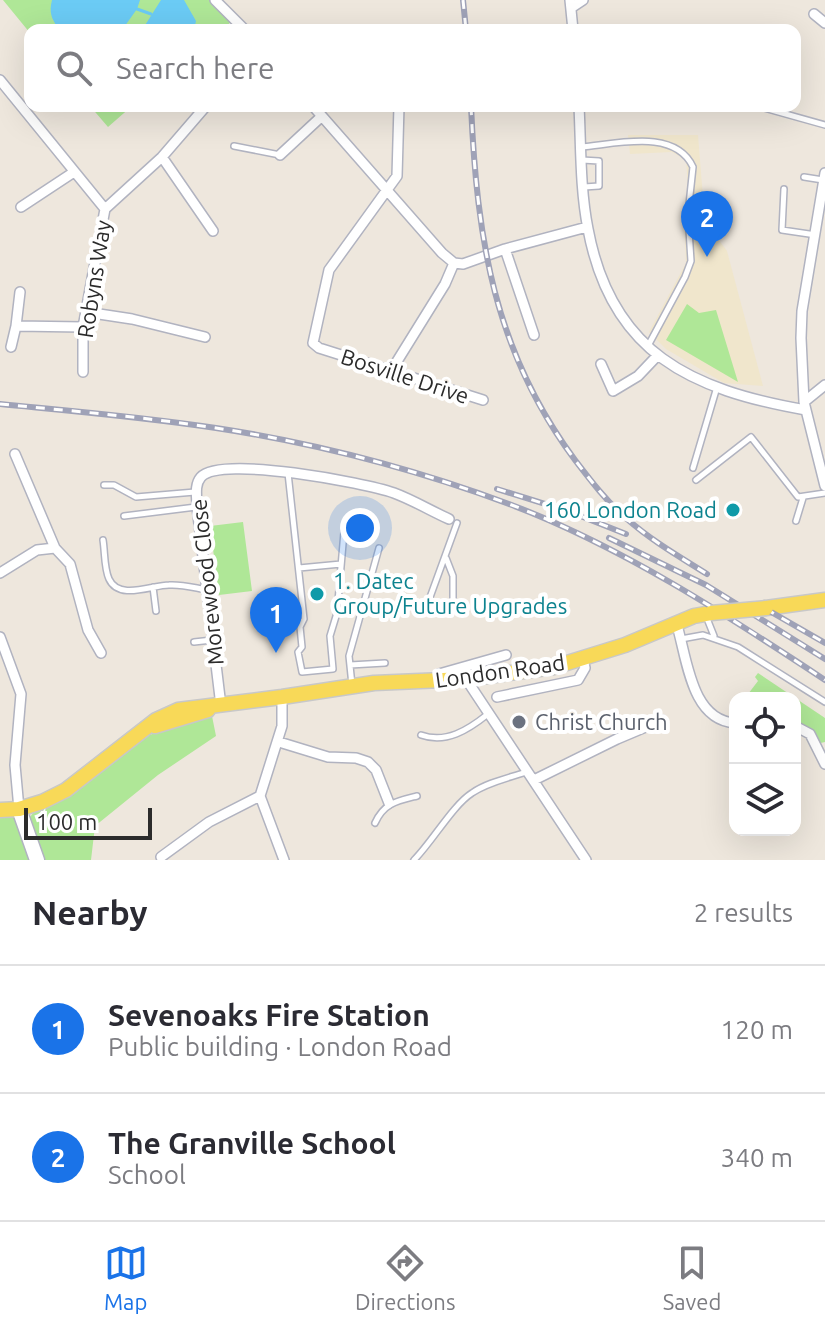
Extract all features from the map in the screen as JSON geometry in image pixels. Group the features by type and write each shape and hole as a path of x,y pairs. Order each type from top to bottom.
{"main road":[{"name":"London Road","path":"0,810 19,809 51,798 75,785 156,720 192,706 218,706 374,683 434,682 554,667 625,645 676,622 708,614 825,600"}],"street":[{"path":"215,0 239,24"},
{"path":"573,24 571,4 583,0"},
{"path":"814,14 825,23"},
{"name":"Robyns Way","path":"0,80 24,110"},
{"name":"Robyns Way","path":"26,112 105,209 83,327 83,372"},
{"path":"105,209 162,157 201,112"},
{"path":"318,112 454,263 463,264 587,227"},
{"path":"387,189 397,176 399,112"},
{"path":"579,112 587,227 608,294 625,325 657,356 717,386 766,403 805,406"},
{"path":"280,155 322,116"},
{"path":"162,157 213,231"},
{"path":"21,207 74,172"},
{"path":"824,177 817,235 802,311 801,371 805,406 825,486"},
{"name":"Bosville Drive","path":"387,189 329,270 312,339 319,348 483,400"},
{"path":"505,249 534,335"},
{"path":"391,371 445,284 454,263"},
{"path":"11,347 20,292"},
{"path":"86,312 132,319 205,337"},
{"path":"16,326 83,327"},
{"path":"601,364 613,391 638,376 657,356"},
{"path":"805,406 825,385"},
{"path":"15,454 55,548 70,564 88,630 101,653"},
{"name":"Morewood Close","path":"218,706 197,507 198,483 203,475 215,470 245,468 347,481 395,494 453,521"},
{"path":"0,573 37,550 55,548"},
{"path":"676,622 693,681 705,709 719,720 729,722"},
{"path":"0,637 21,694 15,765 19,809 37,860"},
{"path":"434,682 439,674 506,655"},
{"path":"497,697 578,680 585,668 583,658"},
{"path":"466,679 584,857"},
{"path":"282,697 279,742 260,796 284,860"},
{"path":"531,776 662,720"},
{"path":"801,729 810,734 825,764"},
{"path":"279,742 328,757 356,758 368,762 376,770 389,803"},
{"path":"161,857 209,822 260,796"}],"lane":[{"path":"779,112 825,125"},
{"path":"581,147 664,143 680,148 693,167 688,214 691,261 647,348"},
{"path":"234,146 280,155"},
{"path":"582,160 599,161 599,186 584,187"},
{"path":"804,177 824,177"},
{"path":"784,189 782,230 817,235"},
{"path":"693,468 717,386"},
{"path":"696,480 751,437 794,493 803,498 825,493"},
{"path":"288,473 304,619 300,627 302,647 298,652 302,672 333,669 330,636 337,613 344,532 361,536"},
{"path":"104,485 119,486 136,497 197,492"},
{"path":"796,521 803,498"},
{"path":"124,516 197,507"},
{"path":"446,558 453,576 453,608 433,611 429,600 446,558 453,521"},
{"path":"103,540 110,581 119,589 134,591 175,585 208,590"},
{"path":"352,686 349,656 379,548"},
{"path":"299,568 341,564"},
{"path":"153,587 156,611"},
{"path":"708,614 714,637"},
{"path":"681,639 703,635 738,647 825,702"},
{"path":"194,642 213,640"},
{"path":"350,665 385,663"},
{"path":"421,735 440,740 463,731 488,714"},
{"path":"414,860 468,796 483,787 531,776"},
{"path":"375,823 379,812 389,803 417,796"},
{"path":"572,860 584,857"}],"shaded area":[{"path":"628,135 698,135 705,222 727,251 763,386 724,383 666,349 649,332 686,263 686,160 672,152 630,154"}],"green space":[{"path":"3,0 212,0 232,21 229,24 24,26"},
{"path":"95,112 125,112 108,127"},
{"path":"687,304 699,313 716,310 738,382 666,340"},
{"path":"243,522 252,591 219,595 210,526"},
{"path":"758,673 786,692 750,692 758,681 755,677"},
{"path":"801,702 825,718 825,742 816,744 801,731"},
{"path":"212,716 216,736 158,775 95,826 91,860 0,860 0,810 19,809 26,830 30,817 42,802 126,742"}],"water":[{"path":"52,0 140,0 126,24 56,24"},
{"path":"161,0 184,0 196,21 195,24 146,24"}],"waterway":[{"path":"137,9 151,14"}],"railway":[{"path":"463,0 465,24"},
{"path":"471,112 485,248 508,335 525,377 575,460 606,498 646,534 707,574"},
{"path":"0,404 253,434 364,458 473,491 551,521 632,561 711,606 825,680"},
{"path":"497,489 568,511 626,534"},
{"path":"609,538 706,585 825,659"},
{"path":"766,609 825,643"}],"place":[{"name":"The Granville School","path":"707,257"},
{"name":"160 London Road","path":"733,510"},
{"name":"1. Datec Group/Future Upgrades","path":"317,594"},
{"name":"Sevenoaks Fire Station","path":"276,653"},
{"name":"Christ Church","path":"519,722"}]}
